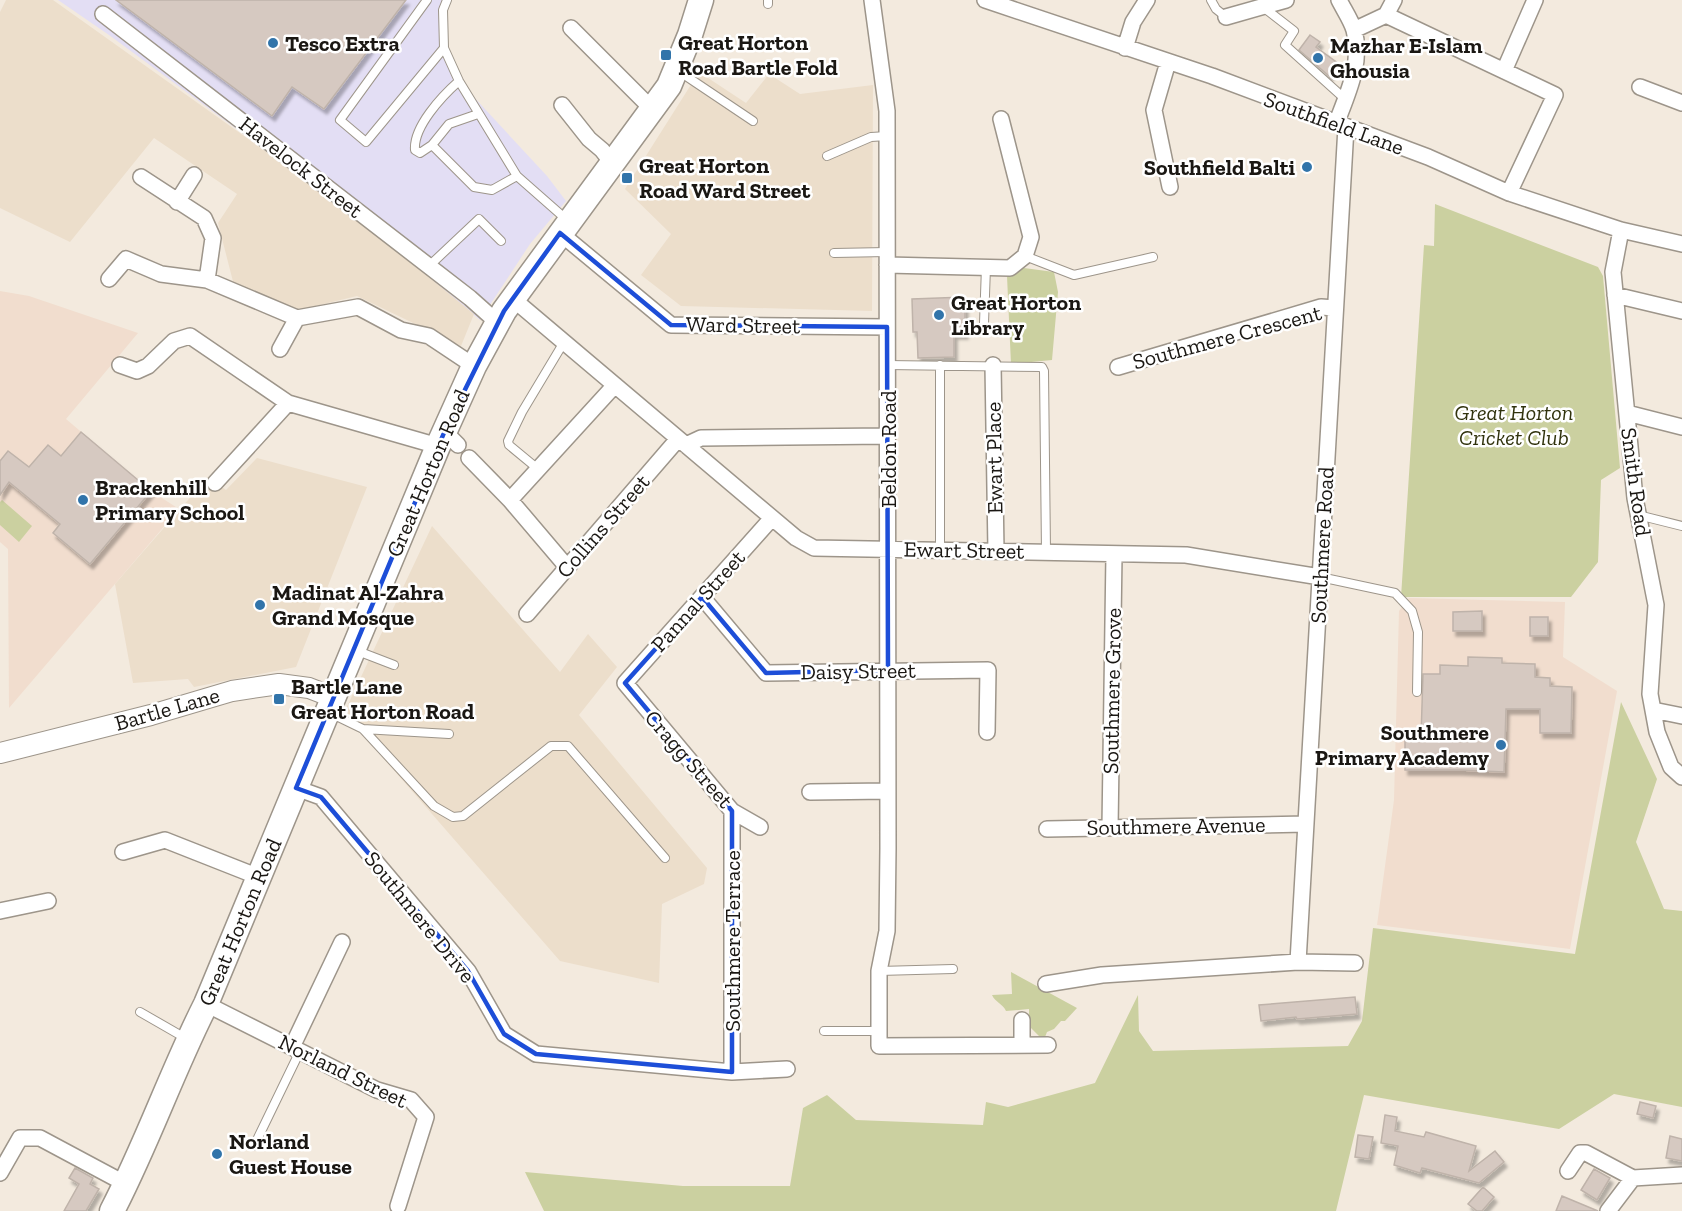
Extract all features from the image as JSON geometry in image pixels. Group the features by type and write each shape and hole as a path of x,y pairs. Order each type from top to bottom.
{"main road":[{"name":"Great Horton Road","path":"112,1211 126,1184 188,1039 206,1004 354,650 447,441 474,366 513,299 669,86 690,35 701,0"}],"street":[{"name":"Beldon Road","path":"872,0 887,111 887,931 879,971 880,1031"},
{"name":"Southfield Lane","path":"985,0 1003,3 1125,48 1212,76 1428,157 1509,193 1621,230 1682,244"},
{"path":"1125,48 1133,22 1147,0"},
{"path":"1226,17 1286,0"},
{"path":"1339,0 1354,30 1386,15 1394,0"},
{"path":"1504,71 1535,0"},
{"name":"Havelock Street","path":"103,14 470,298 498,323"},
{"path":"1386,15 1555,95 1509,193"},
{"path":"571,28 653,110"},
{"name":"Southmere Road","path":"1298,962 1335,308 1341,125 1345,99 1354,75 1356,44 1354,30"},
{"path":"1168,62 1154,110 1170,187"},
{"path":"1640,87 1682,103"},
{"path":"562,105 613,164"},
{"path":"887,258 1010,268 1025,256 1031,237 1001,119"},
{"path":"177,202 194,175"},
{"path":"141,177 204,218 213,238 207,280"},
{"name":"Ward Street","path":"564,227 671,325 887,327"},
{"name":"Smith Road","path":"1621,230 1613,272 1615,295 1638,515 1656,605 1650,694 1657,732 1671,767 1682,777"},
{"path":"109,279 126,259 161,273 207,280 297,318 358,307 401,330 429,336 474,366"},
{"path":"1615,295 1682,311"},
{"name":"Ewart Street","path":"513,299 796,538 814,548 1186,555 1320,577"},
{"name":"Southmere Crescent","path":"1118,367 1321,307 1335,308"},
{"path":"280,349 297,318"},
{"path":"120,365 137,371 148,366 174,341 190,336 288,403 447,441"},
{"name":"Ewart Place","path":"993,365 996,551"},
{"path":"510,500 615,385"},
{"path":"215,483 288,403"},
{"path":"1627,413 1682,428"},
{"path":"682,442 701,438 888,436"},
{"name":"Collins Street","path":"527,614 682,442"},
{"path":"470,458 510,500 567,567"},
{"name":"Pannal Street","path":"625,683 772,518"},
{"name":"Southmere Grove","path":"1110,828 1114,554"},
{"name":"Daisy Street","path":"702,597 766,673 988,670 987,732"},
{"name":"Cragg Street","path":"625,683 732,811 760,827"},
{"name":"Bartle Lane","path":"0,753 151,716 232,691 279,684 309,687 332,705"},
{"path":"1653,710 1682,716"},
{"name":"Southmere Drive","path":"296,788 321,797 468,971 504,1034 536,1054 732,1072 787,1069"},
{"path":"810,792 888,791"},
{"name":"Southmere Terrace","path":"732,811 732,1072"},
{"name":"Southmere Avenue","path":"1047,829 1306,824"},
{"path":"123,852 165,840 259,877"},
{"path":"0,911 48,901"},
{"path":"296,1049 342,942"},
{"path":"1046,984 1102,975 1298,962 1356,963"},
{"name":"Norland Street","path":"206,1004 377,1090 411,1100 426,1117 398,1206"},
{"path":"1022,1020 1023,1045"},
{"path":"880,1031 879,1046 1048,1045"},
{"path":"0,1173 20,1138 40,1138 126,1184"},
{"path":"1568,1171 1580,1153 1633,1178 1682,1175"},
{"path":"1608,1211 1633,1178"}],"lane":[{"path":"427,0 340,120 366,142 444,48"},
{"path":"447,0 443,10 444,48 459,81 517,176 564,227"},
{"path":"1211,0 1216,9 1226,17"},
{"path":"1263,7 1294,31 1285,45 1345,99"},
{"path":"676,69 753,121"},
{"path":"459,81 442,96 414,141 415,150 420,153 432,145 449,124 478,114"},
{"path":"827,156 871,137 887,136"},
{"path":"432,145 474,187 492,190 517,176"},
{"path":"429,266 479,219 501,241"},
{"path":"834,253 887,258"},
{"path":"1025,256 1074,275 1153,257"},
{"path":"984,323 986,267"},
{"path":"538,470 509,445 508,441 564,342"},
{"path":"887,365 1038,366 1043,369 1046,552"},
{"path":"940,365 940,550"},
{"path":"1638,515 1682,526"},
{"name":"Ewart Street","path":"1320,577 1395,594 1412,611 1418,632 1417,692"},
{"path":"354,650 394,665"},
{"path":"332,705 363,729 434,806 453,817 463,816 551,746 568,746 665,858"},
{"path":"363,729 449,734"},
{"path":"879,971 953,969"},
{"path":"140,1012 188,1039"},
{"path":"824,1031 880,1031"},
{"path":"254,1146 296,1049"}],"highlighted area":[{"path":"560,233 671,325 887,327 888,670 766,673 702,597 625,683 732,811 732,1072 536,1054 504,1034 468,971 321,797 296,788 446,428 504,311"}],"shaded area":[{"path":"6,0 53,0 345,208 474,314 461,346 357,296 303,309 238,301 218,223 237,194 154,138 70,242 0,208 0,12"},
{"name":"Tesco Extra","path":"58,0 447,0 444,48 459,81 547,176 566,201 530,244 480,320 336,202"},
{"path":"699,72 746,103 769,74 800,94 873,85 872,311 681,306 641,275 671,234 625,189"},
{"name":"Brackenhill Primary School","path":"0,291 29,296 138,333 66,419 151,491 179,509 9,708 8,549 0,542"},
{"path":"257,458 367,487 296,667 194,687 188,679 133,683 115,584 208,477 226,490"},
{"path":"432,526 560,672 588,634 617,667 579,715 707,868 704,884 662,904 659,983 560,961 344,713"},
{"name":"Southmere Primary Academy","path":"1409,598 1565,602 1563,657 1617,691 1570,949 1377,925 1394,800 1399,611"}],"green space":[{"name":"Great Horton Cricket Club","path":"1435,204 1598,267 1603,276 1620,468 1601,480 1598,562 1571,597 1401,597 1424,245 1434,246"},
{"path":"1024,268 1054,272 1058,292 1052,360 1011,364 1007,276"},
{"path":"2,500 32,526 19,542 0,525 0,502"},
{"path":"1621,702 1657,779 1636,842 1664,909 1682,911 1682,1107 1614,1094 1559,1129 1364,1095 1336,1211 544,1211 525,1172 683,1186 790,1186 803,1108 827,1095 856,1120 983,1125 986,1102 1008,1107 1095,1083 1138,995 1139,1031 1153,1051 1348,1046 1362,1021 1373,928 1575,954"},
{"path":"1011,972 1077,1008 1065,1021 1061,1021 1054,1029 1047,1032 1045,1037 1040,1037 1029,1026 1029,1009 1006,1011 992,995 1012,994"}],"building":[{"name":"Tesco Extra","path":"116,0 406,0 324,109 292,87 272,116"},
{"name":"Mazhar E-Islam Ghousia","path":"1310,35 1320,42 1316,47 1339,64 1329,76 1299,50"},
{"name":"Great Horton Library","path":"965,297 965,334 954,334 954,357 918,358 917,332 913,332 912,299"},
{"path":"81,432 151,491 90,564 53,533 60,524 9,482 0,495 0,461 8,451 29,467 48,445 61,456"},
{"path":"1482,611 1482,631 1453,631 1453,612"},
{"path":"1530,617 1548,617 1548,636 1530,636"},
{"path":"1468,657 1502,658 1502,663 1535,664 1535,677 1550,678 1550,686 1572,687 1571,733 1540,733 1540,709 1506,709 1504,772 1405,770 1405,737 1421,737 1423,674 1440,674 1440,665 1468,666"},
{"path":"1355,997 1357,1014 1261,1021 1259,1005"},
{"path":"1640,1102 1656,1106 1653,1118 1637,1114"},
{"path":"1385,1115 1397,1117 1395,1131 1424,1137 1426,1132 1476,1146 1469,1171 1495,1151 1504,1162 1479,1183 1422,1168 1420,1173 1394,1165 1398,1146 1381,1143"},
{"path":"1358,1135 1373,1137 1369,1159 1355,1157"},
{"path":"1670,1136 1682,1139 1682,1161 1666,1158"},
{"path":"75,1168 93,1178 90,1184 99,1189 86,1211 64,1211 79,1184 69,1178"},
{"path":"1594,1169 1610,1178 1597,1200 1581,1190"},
{"path":"1483,1187 1494,1197 1482,1211 1477,1211 1468,1204"},
{"path":"1562,1196 1598,1211 1556,1211"}],"place":[{"name":"Tesco Extra","path":"273,43"},
{"name":"Great Horton Road Bartle Fold","path":"666,55"},
{"name":"Mazhar E-Islam Ghousia","path":"1318,58"},
{"name":"Southfield Balti","path":"1307,167"},
{"name":"Great Horton Road Ward Street","path":"627,178"},
{"name":"Great Horton Library","path":"939,315"},
{"name":"Brackenhill Primary School","path":"83,500"},
{"name":"Madinat Al-Zahra Grand Mosque","path":"260,605"},
{"name":"Bartle Lane Great Horton Road","path":"279,699"},
{"name":"Southmere Primary Academy","path":"1501,745"},
{"name":"Norland Guest House","path":"217,1154"}]}
